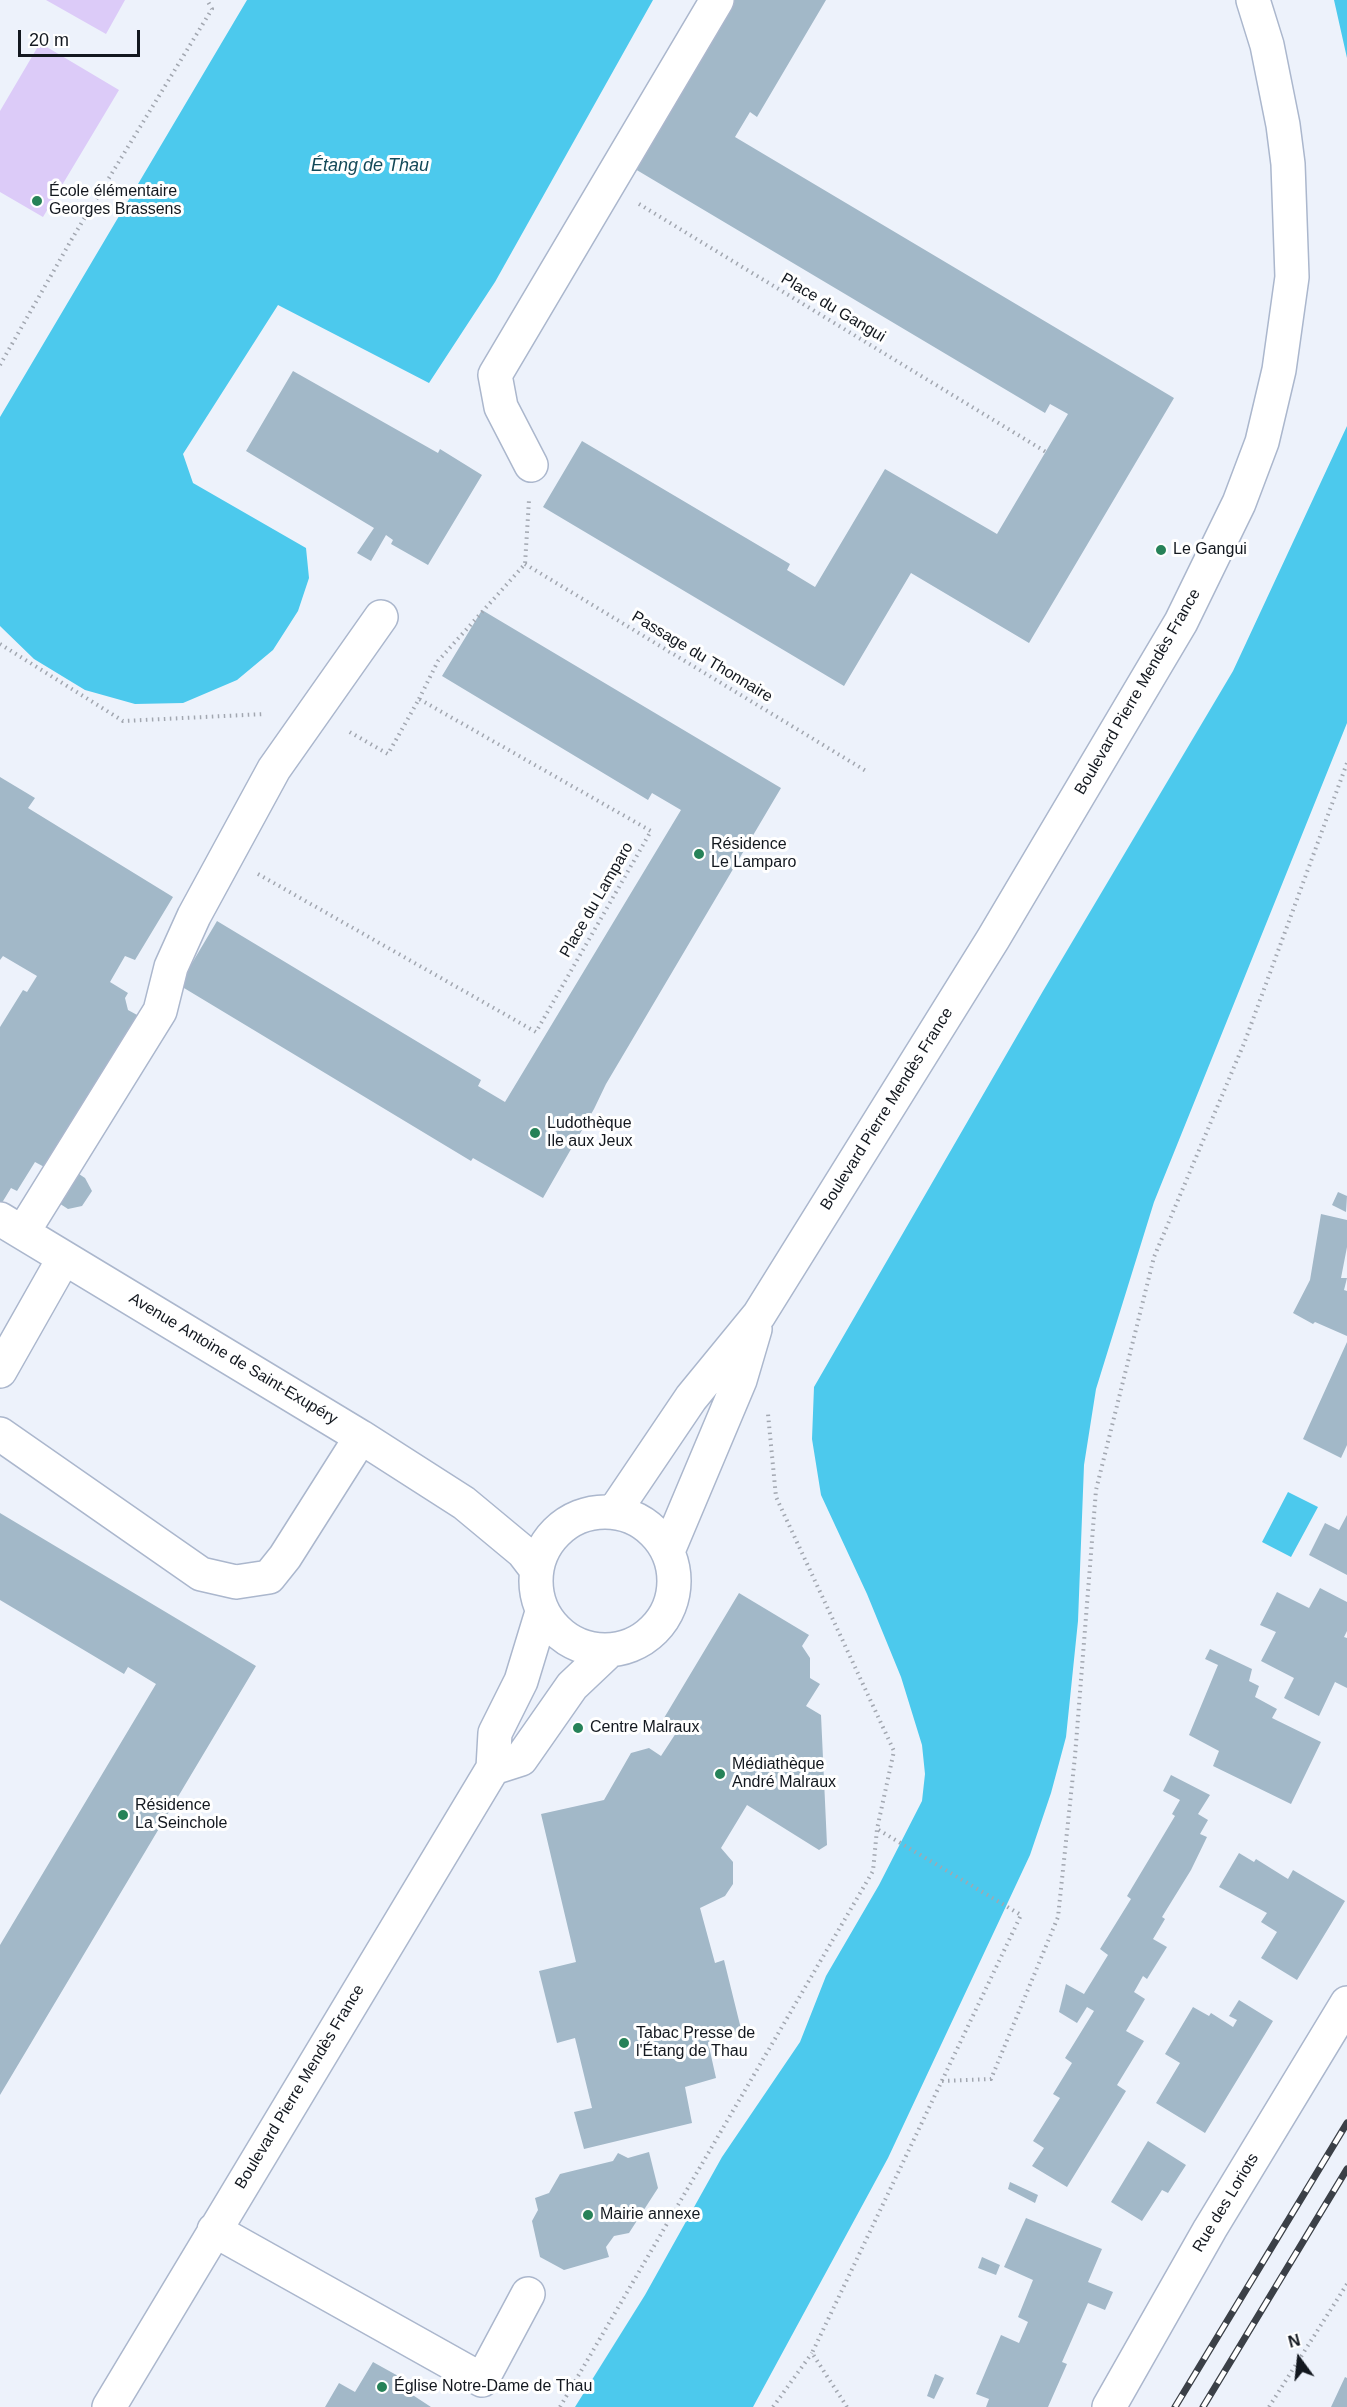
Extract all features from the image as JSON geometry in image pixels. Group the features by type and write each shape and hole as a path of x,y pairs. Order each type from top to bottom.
{"street":[{"path":"531,465 501,407 495,375 717,0"},
{"name":"Boulevard Pierre Mendès France","path":"614,1512 691,1398 759,1315 993,939 1181,622 1239,503 1262,442 1279,370 1292,277 1288,164 1284,135 1267,45 1253,0"},
{"path":"12,1225 159,1011 171,967 194,916 274,769 381,617"},
{"name":"Avenue Antoine de Saint-Exupéry","path":"12,1225 361,1437 464,1503 523,1552 536,1569"},
{"path":"0,1371 64,1257"},
{"name":"Boulevard Pierre Mendès France","path":"668,1551 740,1380 759,1315"},
{"path":"0,1434 201,1574 236,1582 269,1577 285,1557 361,1437"},
{"name":"Avenue Antoine de Saint-Exupéry","path":"464,1503 505,1519 556,1531"},
{"path":"614,1512 636,1519 654,1532 668,1551 675,1572 674,1595 665,1617 651,1634 631,1646 609,1651 589,1649 570,1642 554,1629 542,1612 536,1591 536,1569 543,1549 556,1531 573,1519 593,1513 614,1512"},
{"name":"Boulevard Pierre Mendès France","path":"109,2407 493,1768 495,1733 520,1681 542,1612"},
{"path":"493,1768 521,1759 572,1686 609,1651"},
{"name":"Rue des Loriots","path":"1109,2407 1210,2229 1347,2002"},
{"path":"214,2230 482,2379 528,2294"}],"path":[{"path":"0,365 73,237 212,9 207,0"},
{"name":"Place du Gangui","path":"608,185 1046,452"},
{"path":"0,644 123,721 314,712 388,754 438,661 525,564 531,465"},
{"name":"Passage du Thonnaire","path":"525,564 866,771"},
{"name":"Place du Lamparo","path":"226,856 536,1032 651,831 419,699"},
{"path":"942,2081 991,2079 1058,1917 1075,1756 1096,1490 1154,1257 1245,1041 1347,763"},
{"path":"560,2407 873,1871 877,1829 894,1751 776,1497 768,1406"},
{"path":"773,2407 812,2353 1021,1915 877,1829"},
{"path":"1269,2407 1347,2284"},
{"path":"812,2353 847,2407"}],"shaded area":[{"path":"46,0 125,0 106,34"},
{"path":"40,43 119,90 43,217 0,192 0,111"}],"water":[{"name":"Étang de Thau","path":"247,0 653,0 495,282 429,383 278,305 183,454 193,483 306,548 309,578 298,611 273,650 237,680 183,703 135,704 85,690 34,659 0,626 0,417"},
{"path":"1334,0 1347,0 1347,58"},
{"path":"1347,426 1347,723 1154,1202 1096,1389 1084,1465 1078,1621 1066,1737 1051,1793 1030,1855 888,2158 753,2407 575,2407 645,2295 722,2157 800,2042 826,1976 879,1885 922,1801 925,1774 922,1745 901,1677 867,1594 821,1495 812,1439 814,1387 1043,991 1233,671"},
{"path":"1288,1492 1318,1507 1291,1557 1262,1542"}],"building":[{"path":"735,0 826,0 757,117 750,112 735,137 1174,398 1029,643 911,573 844,686 543,507 582,441 790,564 787,570 815,587 885,469 997,534 1068,414 1050,404 1045,413 635,169"},
{"path":"293,371 438,453 440,449 482,475 428,565 391,544 393,540 386,535 371,561 357,553 374,528 246,451"},
{"name":"Résidence Le Lamparo","path":"482,610 781,788 606,1084 543,1198 473,1158 471,1161 179,985 217,921 481,1080 478,1086 505,1102 681,810 652,793 648,800 442,676"},
{"path":"0,777 35,798 28,808 173,897 135,960 125,956 110,982 128,993 125,998 128,1010 139,1016 48,1169 35,1162 17,1191 11,1188 0,1206 0,1027 23,990 27,992 37,976 3,956 0,960"},
{"path":"71,1174 79,1174 85,1178 92,1191 82,1206 68,1209 51,1198"},
{"path":"1338,1192 1347,1196 1346,1212 1332,1205"},
{"path":"1321,1214 1347,1220 1347,1247 1341,1278 1347,1278 1344,1290 1347,1291 1347,1336 1315,1322 1313,1324 1293,1313 1310,1280"},
{"path":"1347,1342 1347,1445 1341,1458 1303,1439"},
{"name":"Résidence La Seinchole","path":"0,1513 256,1666 0,2095 0,1945 156,1684 128,1667 124,1674 0,1600"},
{"path":"1347,1515 1347,1575 1309,1555 1325,1523 1339,1530"},
{"path":"1320,1588 1347,1602 1347,1631 1344,1637 1347,1638 1347,1688 1335,1682 1319,1716 1284,1698 1294,1678 1261,1661 1276,1632 1260,1625 1277,1592 1309,1608"},
{"path":"739,1593 809,1635 802,1646 810,1658 810,1678 820,1684 806,1706 821,1715 827,1845 819,1850 747,1805 721,1848 733,1862 733,1884 725,1896 700,1908 715,1963 724,1960 742,2033 708,2042 716,2078 685,2087 692,2123 584,2149 574,2112 592,2108 575,2038 557,2043 539,1971 576,1962 541,1814 604,1800 631,1753 649,1748 661,1756 676,1733 661,1723"},
{"path":"1210,1649 1252,1669 1249,1681 1259,1686 1255,1697 1277,1709 1272,1718 1321,1742 1291,1804 1213,1766 1219,1751 1189,1735 1218,1665 1205,1659"},
{"path":"1171,1775 1210,1795 1198,1814 1208,1820 1200,1834 1207,1837 1191,1870 1162,1917 1165,1919 1153,1939 1167,1947 1147,1979 1143,1976 1134,1992 1145,1999 1126,2031 1144,2041 1117,2085 1126,2091 1067,2187 1032,2166 1044,2148 1033,2141 1060,2098 1053,2094 1072,2063 1065,2058 1094,2011 1087,2007 1077,2023 1059,2012 1066,1984 1084,1994 1108,1955 1100,1949 1131,1899 1127,1896 1175,1816 1172,1814 1180,1800 1163,1791"},
{"path":"1239,1853 1254,1862 1256,1859 1288,1879 1293,1870 1345,1901 1297,1980 1261,1958 1277,1932 1261,1922 1267,1913 1219,1887"},
{"path":"1239,2000 1273,2021 1205,2133 1156,2103 1180,2063 1165,2054 1193,2007 1209,2016 1211,2013 1233,2027 1237,2020 1229,2016"},
{"path":"1148,2141 1186,2165 1168,2193 1162,2190 1142,2221 1111,2202"},
{"name":"Mairie annexe","path":"649,2152 658,2188 629,2233 614,2236 606,2247 609,2257 564,2270 540,2257 532,2221 538,2210 535,2198 549,2193 560,2174 613,2161 618,2153 628,2158"},
{"path":"1010,2182 1038,2195 1035,2203 1008,2189"},
{"path":"1026,2218 1102,2249 1088,2282 1113,2292 1105,2310 1088,2303 1062,2362 1067,2364 1048,2407 986,2407 989,2399 976,2394 1001,2335 1019,2343 1028,2322 1018,2317 1033,2280 1004,2267"},
{"path":"982,2257 1000,2265 996,2275 978,2268"},
{"name":"Église Notre-Dame de Thau","path":"373,2362 409,2382 405,2390 431,2407 325,2407 339,2383 355,2392"},
{"path":"935,2374 944,2378 934,2399 927,2396"},
{"path":"1345,2377 1347,2378 1347,2407 1331,2407"}],"railway":[{"path":"1175,2407 1347,2123"},
{"path":"1203,2407 1347,2169"}],"place":[{"name":"École élémentaire Georges Brassens","path":"37,201"},
{"name":"Le Gangui","path":"1161,550"},
{"name":"Résidence Le Lamparo","path":"699,854"},
{"name":"Ludothèque Ile aux Jeux","path":"535,1133"},
{"name":"Centre Malraux","path":"578,1728"},
{"name":"Médiathèque André Malraux","path":"720,1774"},
{"name":"Résidence La Seinchole","path":"123,1815"},
{"name":"Tabac Presse de l'Étang de Thau","path":"624,2043"},
{"name":"Mairie annexe","path":"588,2215"},
{"name":"Église Notre-Dame de Thau","path":"382,2387"}]}
